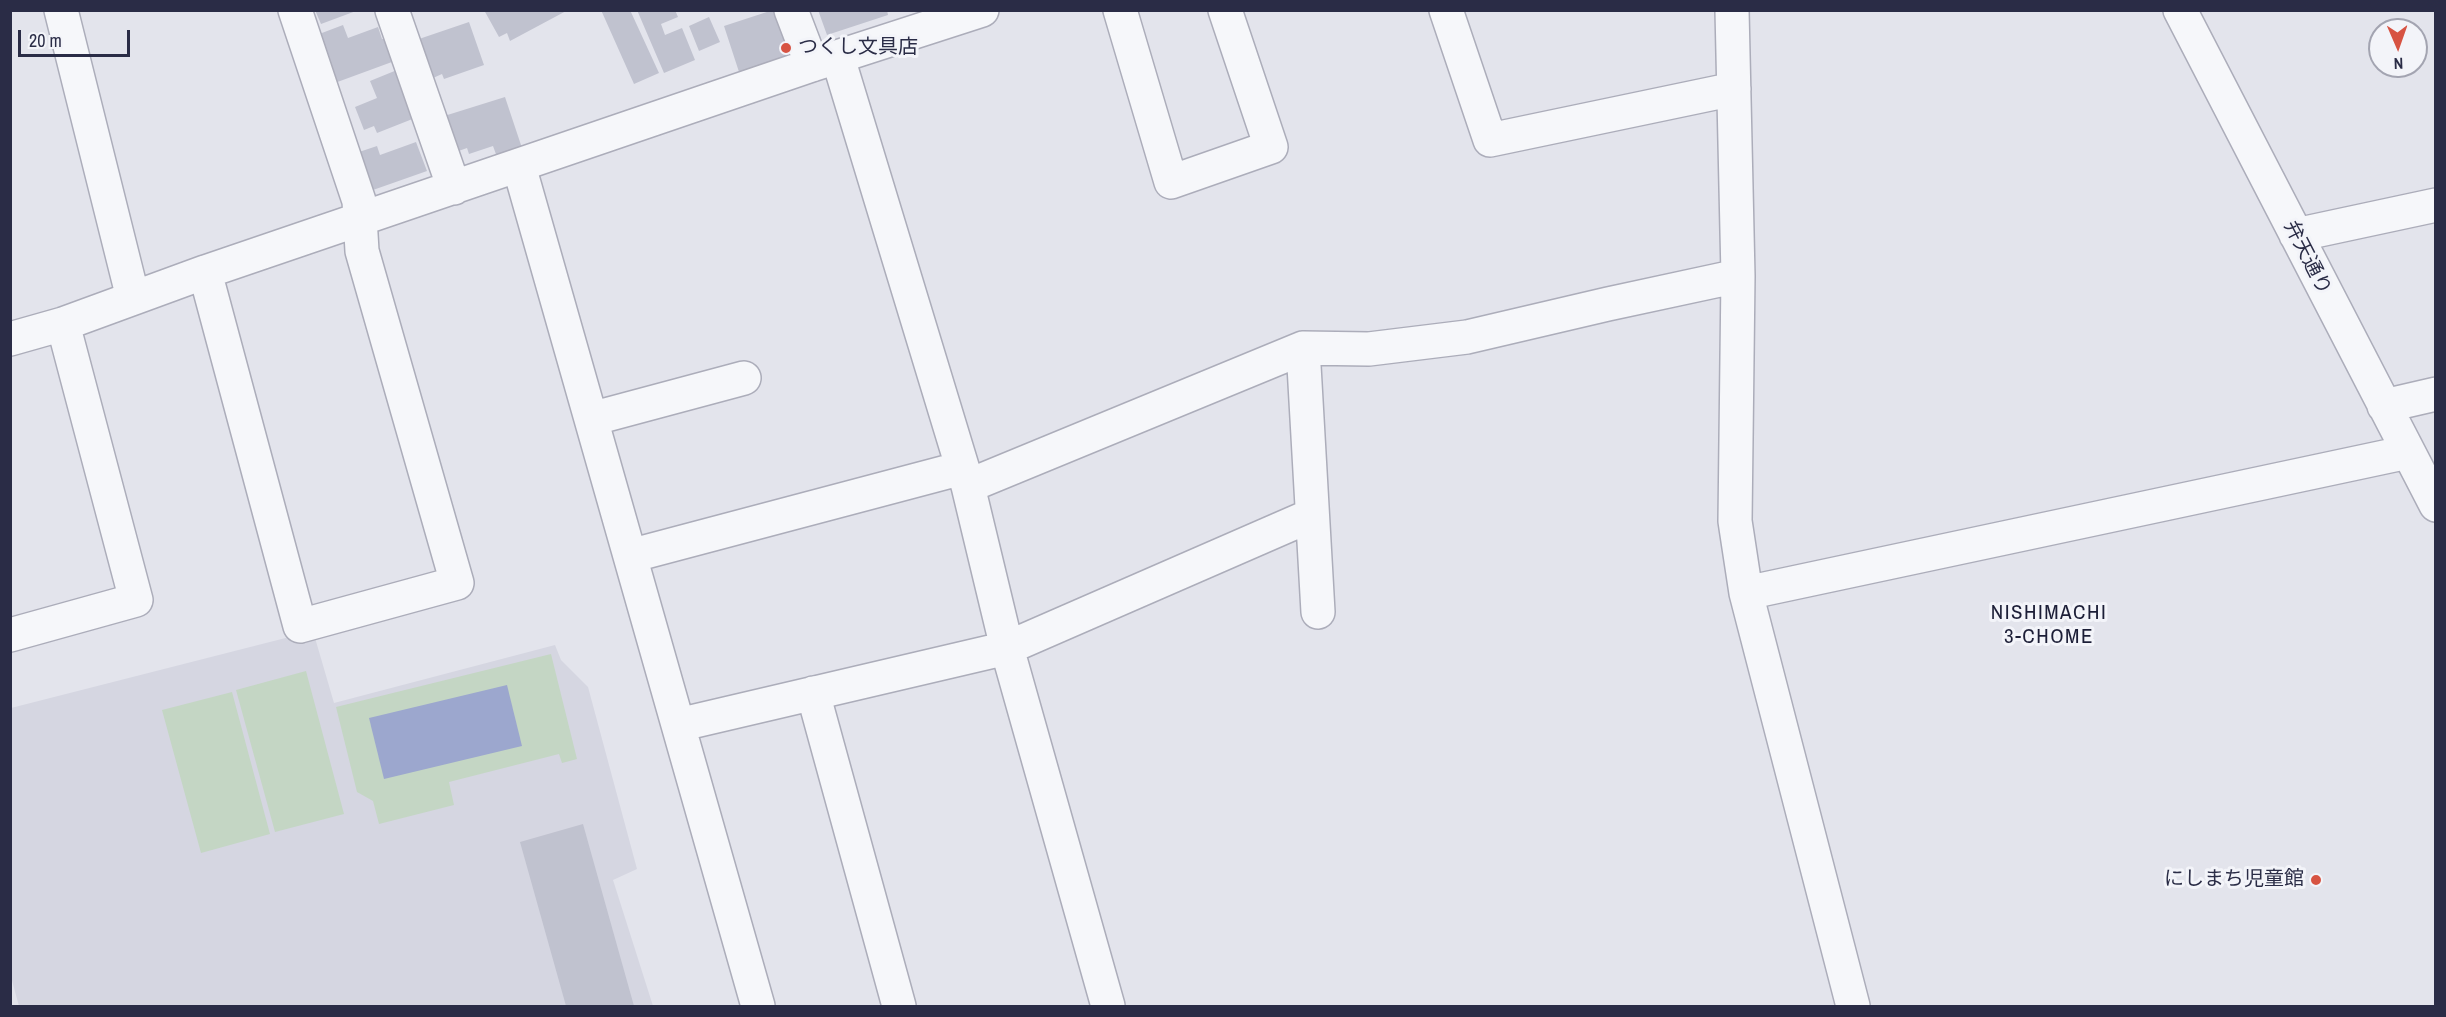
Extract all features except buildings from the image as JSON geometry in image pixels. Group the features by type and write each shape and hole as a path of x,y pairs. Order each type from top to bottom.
{"street":[{"path":"61,10 133,298"},
{"path":"205,272 300,626 457,583 362,250 359,201 295,10"},
{"path":"392,10 454,188"},
{"path":"791,10 825,62 965,477 1007,648 1108,1006"},
{"path":"10,339 63,324 205,272 982,10"},
{"path":"1120,10 1171,182 1272,147 1226,10"},
{"path":"1446,10 1490,140 1734,89"},
{"path":"1732,10 1738,276 1735,521 1746,593 1853,1006"},
{"name":"弁天通り","path":"2180,10 2436,505"},
{"path":"519,166 758,1006"},
{"path":"2296,235 2436,205"},
{"path":"630,556 965,477 1304,348 1369,350 1467,337 1738,276"},
{"path":"10,635 136,600 63,324"},
{"path":"1304,348 1318,612"},
{"path":"591,419 744,378"},
{"path":"2384,406 2436,394"},
{"path":"1746,593 2192,496 2408,452"},
{"path":"678,725 1007,648 1312,515"},
{"path":"813,693 899,1006"}],"shaded area":[{"path":"313,631 334,703 555,645 561,660 588,687 637,869 613,880 653,1006 19,1006 11,977 11,708"}],"green space":[{"path":"551,654 577,759 562,763 559,754 449,782 454,805 379,824 373,801 357,792 336,707"},
{"path":"306,671 344,814 275,832 236,690"},
{"path":"232,692 270,834 201,853 162,710"}],"water":[{"path":"507,685 522,746 384,779 369,718"}],"place":[{"name":"つくし文具店","path":"786,48"},
{"name":"にしまち児童館","path":"2316,880"}],"district":[{"name":"NISHIMACHI 3-CHOME","path":"2049,625"}]}
